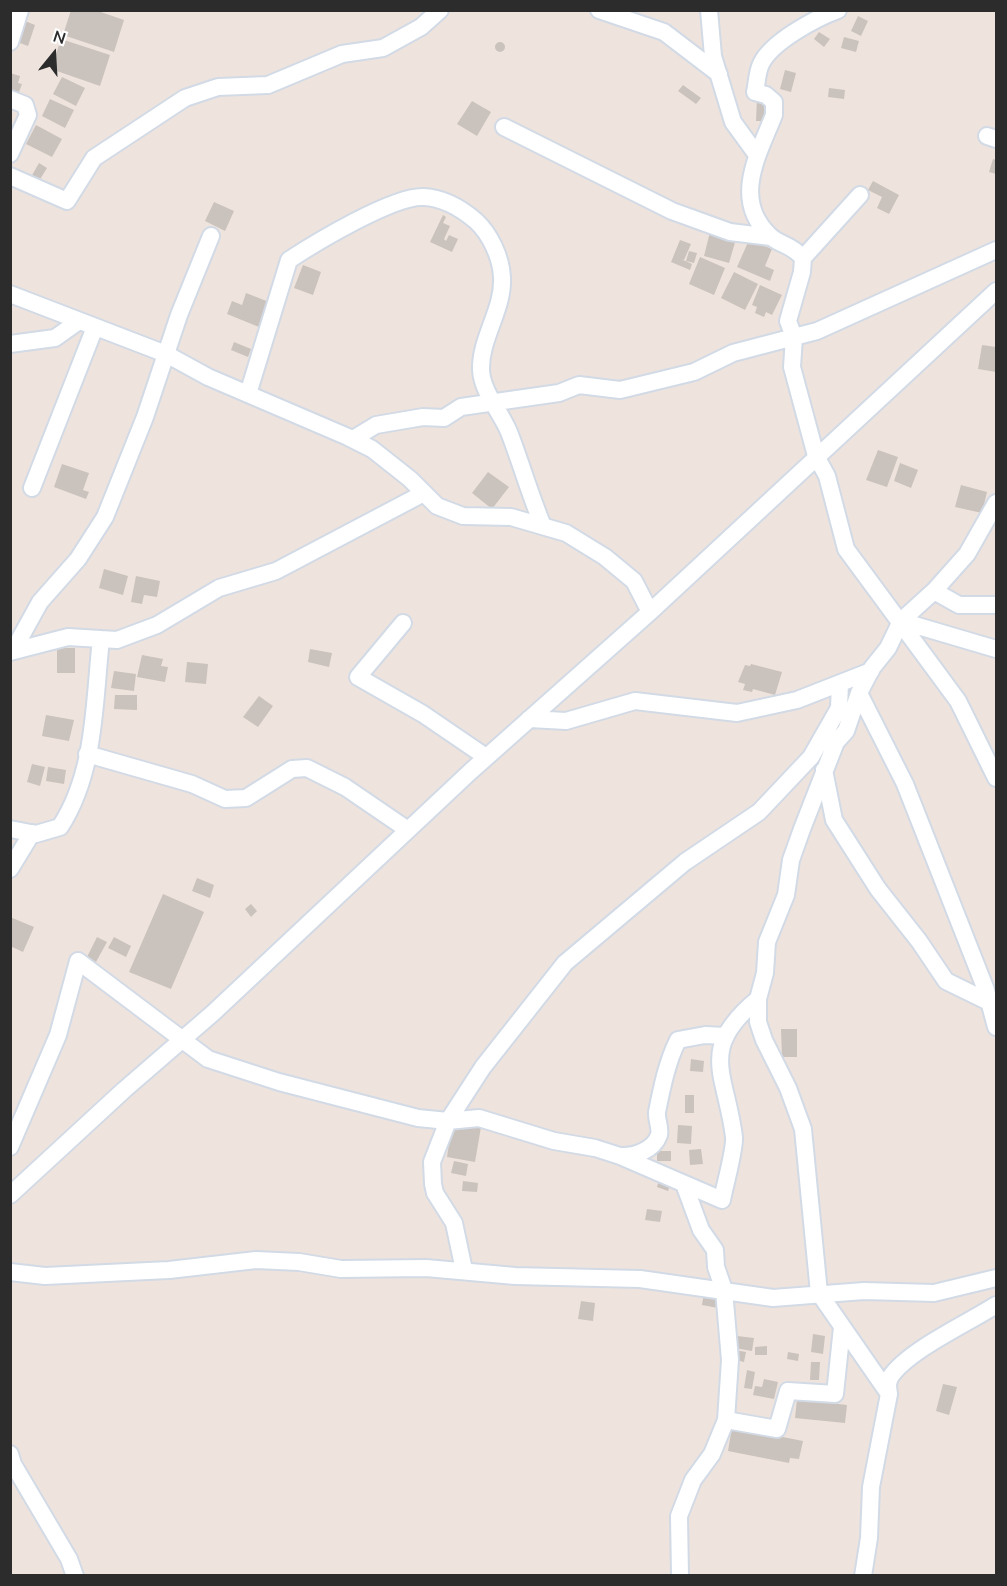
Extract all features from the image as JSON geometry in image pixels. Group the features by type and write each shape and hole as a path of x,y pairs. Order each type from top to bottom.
{"street":[{"path":"10,176 67,201 94,158 185,98 218,87 268,85 342,54 383,48 421,27 440,10"},
{"path":"599,10 664,32 719,74"},
{"path":"709,10 713,56 733,122 757,155"},
{"path":"771,237 759,226 748,187 757,155 774,115 774,102 766,95 754,92 762,63 788,36 823,15 838,10"},
{"path":"10,42 19,11"},
{"path":"10,99 25,105 28,115 10,154"},
{"path":"504,127 672,211 730,232 771,237 794,247 802,258 802,272 788,321 794,337 792,367 816,456 827,476 846,549 958,701 996,778"},
{"path":"802,258 860,195"},
{"path":"248,394 289,260 337,230 393,205 423,196 461,207 489,233 502,277 499,302 486,338 481,371 493,402 508,430 543,526"},
{"path":"12,651 40,602 78,559 105,517 145,417 179,315 211,236"},
{"path":"354,439 376,425 423,417 444,418 460,407 559,393 579,385 620,390 694,372 734,353 817,331 996,250"},
{"path":"12,1187 182,1039 486,757 650,612 996,291"},
{"path":"10,294 166,354 208,377 354,439 372,449 437,506 463,516 511,517 566,533 605,556 634,580 650,612"},
{"path":"10,344 55,338 87,324"},
{"path":"32,488 87,324"},
{"path":"12,651 68,637 117,640 157,625 219,588 276,571 424,493"},
{"path":"889,1394 819,1293 803,1129 788,1088 764,1040 758,1022 758,999 765,973 767,942 786,895 791,860 836,742 846,731 871,671 888,648 901,621 934,591 967,554 996,503"},
{"path":"934,591 959,605 996,605"},
{"path":"901,621 996,649"},
{"path":"403,623 358,677 423,714 486,757"},
{"path":"10,829 32,833 60,827 72,809 94,731 101,639"},
{"path":"529,719 566,721 634,701 736,713 797,700 871,671"},
{"path":"464,1270 454,1223 435,1193 433,1184 432,1162 448,1121 483,1067 565,963 685,862 759,812 811,757 839,708 840,683"},
{"path":"860,693 905,783 990,1002 996,1027"},
{"path":"87,754 192,784 225,799 246,798 292,769 308,768 345,787 408,830"},
{"path":"824,770 834,820 878,889 919,941 946,981 990,1002"},
{"path":"10,870 32,833"},
{"path":"10,1147 58,1035 78,961 208,1059 279,1082 418,1118 448,1121 479,1118 554,1141 628,1157 644,1151 653,1144 659,1133 657,1114 667,1064 678,1040 705,1035 726,1036"},
{"path":"620,1156 722,1200 734,1137 719,1065 726,1036 734,1020 758,999"},
{"path":"680,1575 680,1516 683,1500 693,1480 712,1454 726,1420 730,1360 724,1290 716,1267 715,1250 701,1230 684,1184"},
{"path":"10,1272 45,1276 170,1270 256,1260 299,1262 341,1269 426,1268 515,1276 640,1280 773,1298 864,1291 934,1293 996,1278"},
{"path":"863,1575 869,1538 872,1487 889,1394 887,1385 891,1376 920,1351 996,1305"},
{"path":"726,1420 777,1429 788,1391 835,1394 842,1328"},
{"path":"10,1454 13,1464 69,1559 75,1575"}],"building":[{"path":"71,10 95,10 124,20 114,52 63,35"},
{"path":"858,16 868,21 861,36 851,31"},
{"path":"25,21 35,25 28,46 17,42"},
{"path":"819,32 830,39 824,47 814,39"},
{"path":"844,37 859,41 856,52 841,48"},
{"path":"61,39 110,55 100,86 51,69"},
{"path":"500,42 505,47 500,52 495,47"},
{"path":"785,70 796,73 791,92 780,89"},
{"path":"10,73 20,76 18,83 22,84 19,92 10,90"},
{"path":"62,77 85,88 76,106 53,94"},
{"path":"683,85 701,98 696,104 678,91"},
{"path":"829,88 845,90 844,99 828,97"},
{"path":"757,97 768,98 767,121 756,121"},
{"path":"50,99 74,110 65,128 42,116"},
{"path":"472,101 491,112 477,136 457,124"},
{"path":"36,125 62,139 52,157 26,144"},
{"path":"993,159 996,160 996,174 989,172"},
{"path":"39,163 47,168 39,181 31,177"},
{"path":"873,181 899,195 889,214 877,208 882,197 868,190"},
{"path":"214,202 234,211 225,231 205,221"},
{"path":"443,215 446,217 443,223 450,226 444,239 446,241 449,235 458,239 452,252 430,242"},
{"path":"710,232 736,239 729,263 704,256"},
{"path":"680,240 691,244 684,260 681,259 692,264 690,270 671,262"},
{"path":"749,240 772,249 765,266 774,270 770,281 737,267"},
{"path":"689,251 697,253 694,263 686,261"},
{"path":"700,257 725,268 714,295 689,284"},
{"path":"303,265 321,272 313,295 294,288"},
{"path":"734,272 758,284 745,310 721,298"},
{"path":"760,285 782,295 772,315 766,312 764,317 755,313 757,307 752,305"},
{"path":"246,293 269,302 259,327 227,314 232,301 242,305"},
{"path":"234,342 251,349 248,357 231,350"},
{"path":"982,345 996,347 996,372 978,369"},
{"path":"878,450 898,457 887,487 866,480"},
{"path":"900,463 918,470 911,488 894,481"},
{"path":"62,464 89,473 83,490 89,492 86,499 54,487"},
{"path":"488,472 509,487 492,509 472,493"},
{"path":"961,485 987,492 982,513 955,507"},
{"path":"104,569 128,576 123,595 99,588"},
{"path":"136,576 160,581 157,597 144,595 142,604 131,602"},
{"path":"57,648 75,648 75,673 57,673"},
{"path":"310,649 332,653 329,667 308,662"},
{"path":"142,655 163,659 161,666 168,667 165,682 137,677"},
{"path":"187,662 208,664 206,684 185,682"},
{"path":"751,664 782,672 775,695 753,689 752,692 743,690 745,684 738,682 745,665 750,666"},
{"path":"114,671 136,674 134,691 111,688"},
{"path":"115,695 137,695 137,710 114,709"},
{"path":"259,696 273,706 258,727 243,717"},
{"path":"46,715 74,720 69,741 42,736"},
{"path":"32,764 45,767 40,786 27,782"},
{"path":"48,767 66,770 64,784 46,781"},
{"path":"197,878 214,885 210,898 192,891"},
{"path":"163,894 204,912 171,989 129,972"},
{"path":"251,904 257,911 251,917 245,909"},
{"path":"10,917 34,927 23,952 10,946"},
{"path":"97,937 107,942 96,962 87,957"},
{"path":"114,937 131,946 126,957 108,948"},
{"path":"781,1029 797,1029 797,1057 782,1057"},
{"path":"691,1059 704,1061 703,1072 690,1071"},
{"path":"685,1095 694,1095 694,1113 685,1113"},
{"path":"452,1123 481,1127 475,1162 447,1157"},
{"path":"678,1125 692,1126 691,1144 677,1143"},
{"path":"701,1149 703,1164 690,1165 689,1150"},
{"path":"657,1151 671,1151 671,1161 657,1161"},
{"path":"454,1161 468,1164 466,1176 451,1173"},
{"path":"660,1176 672,1180 668,1191 657,1187"},
{"path":"463,1181 478,1183 477,1192 462,1191"},
{"path":"647,1209 662,1211 660,1222 645,1220"},
{"path":"704,1292 720,1294 718,1308 702,1305"},
{"path":"581,1301 595,1303 593,1321 578,1319"},
{"path":"813,1334 825,1336 823,1354 811,1352"},
{"path":"737,1336 754,1338 752,1351 735,1348"},
{"path":"767,1346 767,1355 755,1355 755,1347"},
{"path":"735,1350 746,1352 744,1362 732,1359"},
{"path":"788,1352 799,1354 798,1361 787,1359"},
{"path":"811,1362 820,1362 819,1380 810,1380"},
{"path":"747,1370 755,1372 752,1389 744,1388"},
{"path":"764,1379 778,1382 774,1399 753,1395 755,1386 762,1387"},
{"path":"943,1384 957,1387 949,1415 936,1411"},
{"path":"797,1399 847,1405 845,1423 795,1418"},
{"path":"732,1427 803,1441 799,1459 790,1458 789,1463 728,1451"}]}
